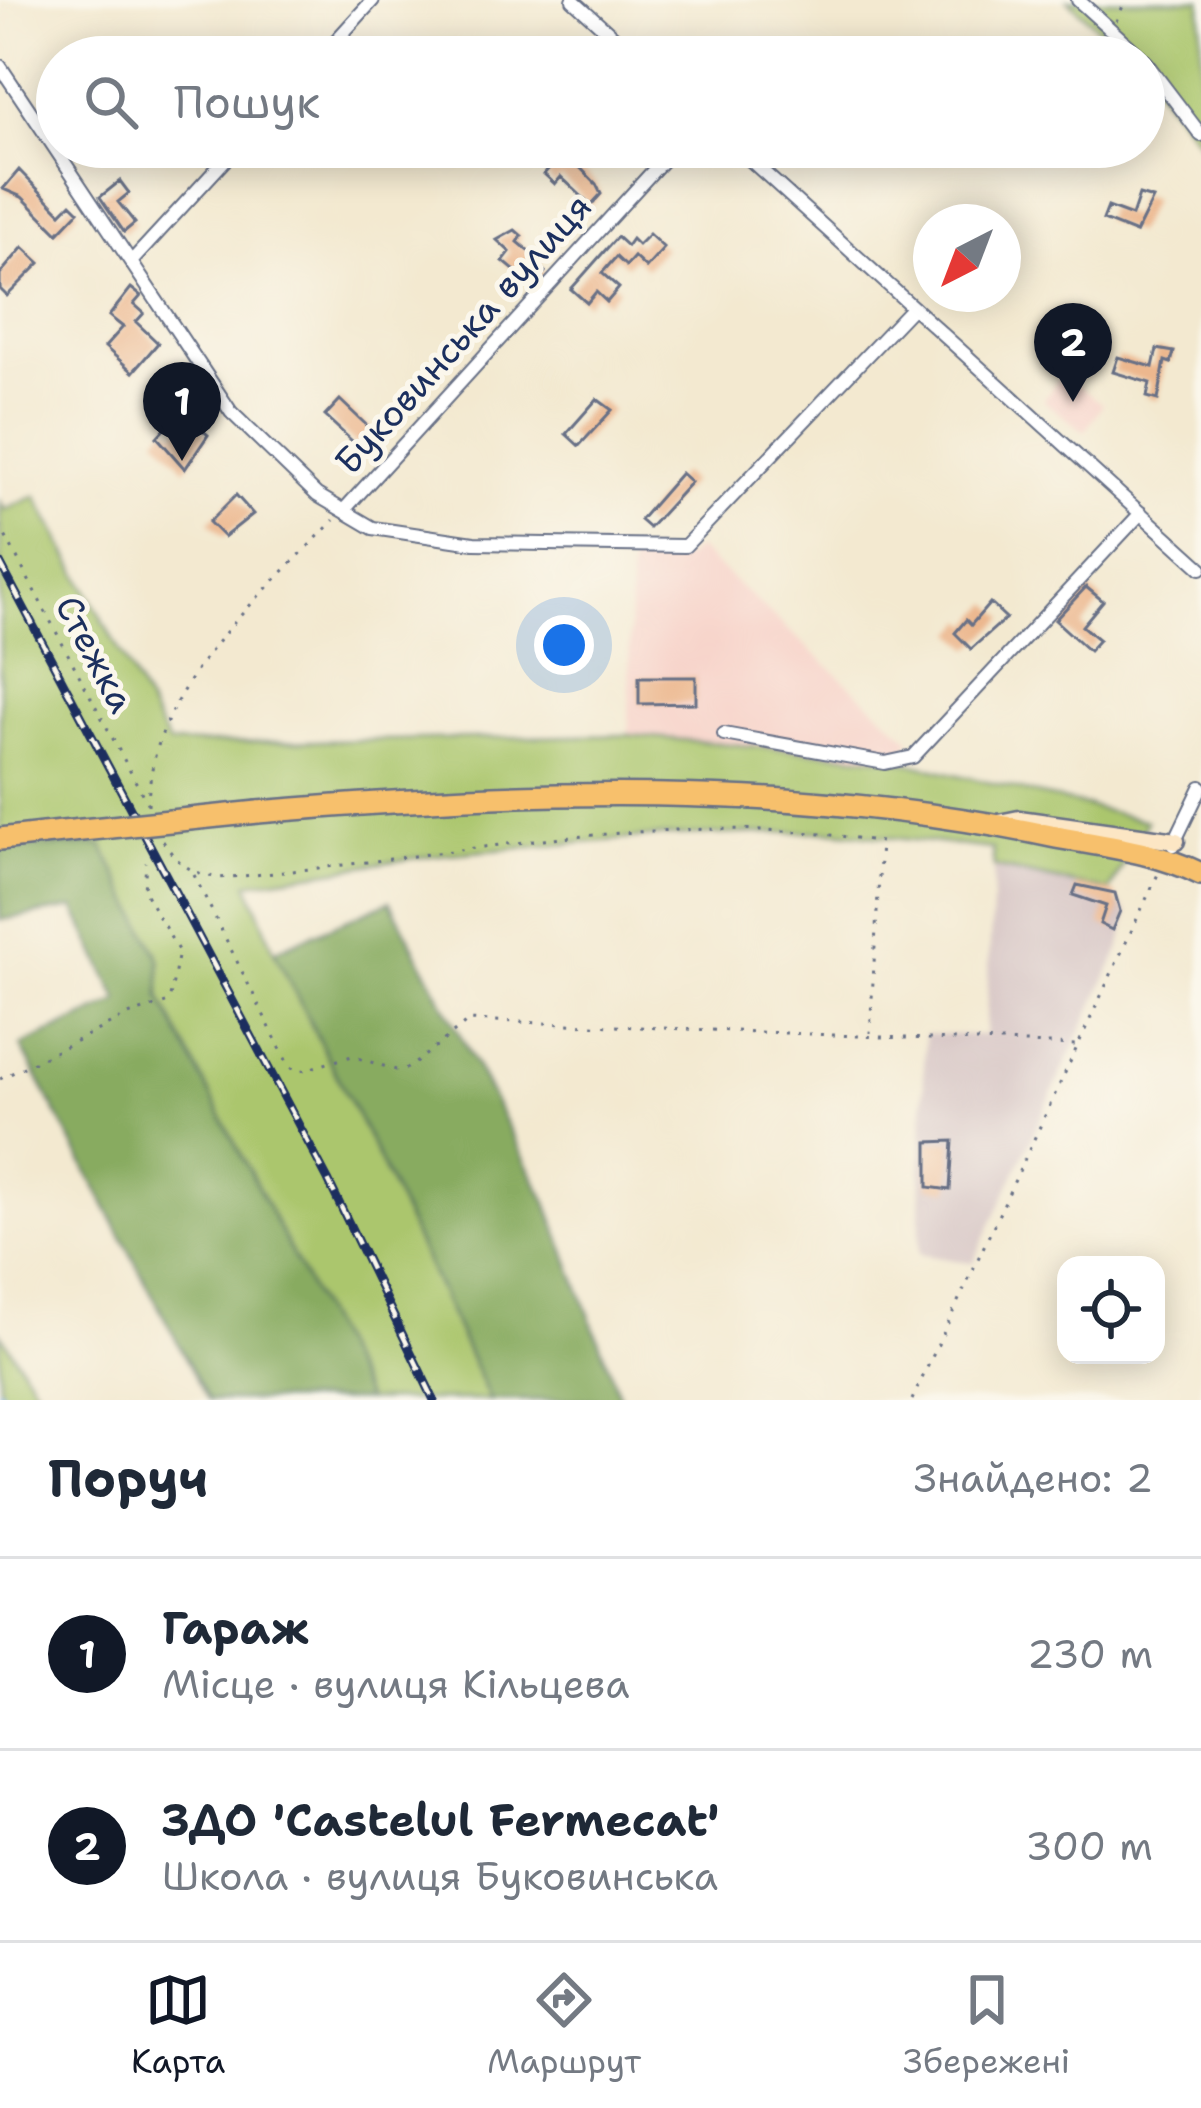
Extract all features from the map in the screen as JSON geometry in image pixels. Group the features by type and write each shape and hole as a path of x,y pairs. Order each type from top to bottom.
{"highway":[{"path":"0,839 259,812 516,794 633,792 834,804 1171,849 1201,874"}],"street":[{"path":"341,36 374,0"},
{"path":"573,0 613,36"},
{"path":"1078,0 1121,36"},
{"path":"0,66 36,120"},
{"path":"1165,85 1201,135"},
{"path":"68,168 231,412 317,495 373,528 474,543 678,549 913,307 759,168"},
{"path":"131,262 218,168"},
{"name":"Буковинська вулиця","path":"344,510 656,168"},
{"path":"919,312 1201,568"},
{"path":"724,734 885,763 913,757 1141,513"},
{"path":"1171,849 1201,788"}],"path":[{"path":"1112,27 1126,0"},
{"name":"Стежка","path":"0,526 148,805"},
{"path":"912,1400 1171,849"},
{"path":"0,1079 128,1015 169,1002 179,952 144,891 146,862"},
{"path":"194,873 290,1066 298,1072 352,1056 397,1070 410,1068 469,1020 1075,1045"}],"shaded area":[{"path":"1062,375 1103,404 1085,432 1043,400"},
{"path":"697,548 911,740 893,759 629,735 630,556 686,558"},
{"path":"994,867 1109,891 1128,913 1121,946 973,1263 919,1254 925,1034 985,1035"}],"green space":[{"path":"1068,0 1201,0 1201,145 1165,100 1165,36 1107,36"},
{"path":"36,496 169,744 629,735 893,759 1147,821 1109,891 994,867 992,849 834,831 662,836 436,855 248,883 274,951 375,1151 490,1400 367,1400 159,997 160,959 0,848 0,502 5,510"},
{"path":"102,845 160,959 160,997 367,1400 208,1400 21,1046 119,1001 74,908 0,920 0,848"},
{"path":"390,901 546,1200 621,1400 490,1400 375,1151 274,951"},
{"path":"0,1333 43,1400 0,1400"}],"building":[{"path":"549,168 580,168 601,194 591,205 561,177 555,184 544,174"},
{"path":"19,170 61,213 71,203 79,211 58,233 22,197 3,189"},
{"path":"120,181 129,193 118,202 135,223 124,232 100,197"},
{"path":"1139,195 1153,199 1136,233 1103,220 1108,207 1132,216"},
{"path":"515,230 522,236 518,242 542,262 538,266 545,272 533,286 503,261 510,252 497,240"},
{"path":"649,234 664,248 646,268 634,257 626,266 616,257 602,273 619,288 607,302 596,292 587,303 571,289 617,237 627,246 632,239 638,245"},
{"path":"23,247 40,263 7,296 0,289 0,274"},
{"path":"131,288 141,296 134,304 144,313 136,322 158,343 133,372 105,347 123,327 109,316"},
{"path":"1157,349 1174,352 1171,363 1165,361 1158,400 1147,397 1150,383 1113,372 1118,357 1153,367"},
{"path":"597,399 612,410 579,446 566,434"},
{"path":"340,400 379,437 364,452 325,416"},
{"path":"189,418 208,435 185,469 157,437 167,426 175,433"},
{"path":"681,473 691,482 649,528 640,520"},
{"path":"236,495 253,514 224,537 209,522"},
{"path":"1086,587 1103,601 1082,626 1099,640 1089,651 1055,620"},
{"path":"990,603 1006,618 971,649 955,633 966,620 971,625"},
{"path":"639,677 696,677 696,703 639,704"},
{"path":"1077,885 1115,893 1120,911 1112,930 1100,924 1106,906 1073,895"},
{"path":"953,1141 950,1190 928,1187 928,1142"}],"waterway":[{"path":"0,1391 7,1400"}],"railway":[{"path":"0,563 328,1180 434,1400"}],"place":[{"name":"ЗДО 'Castelul Fermecat'","path":"1073,402"},
{"name":"Гараж","path":"182,461"}]}
